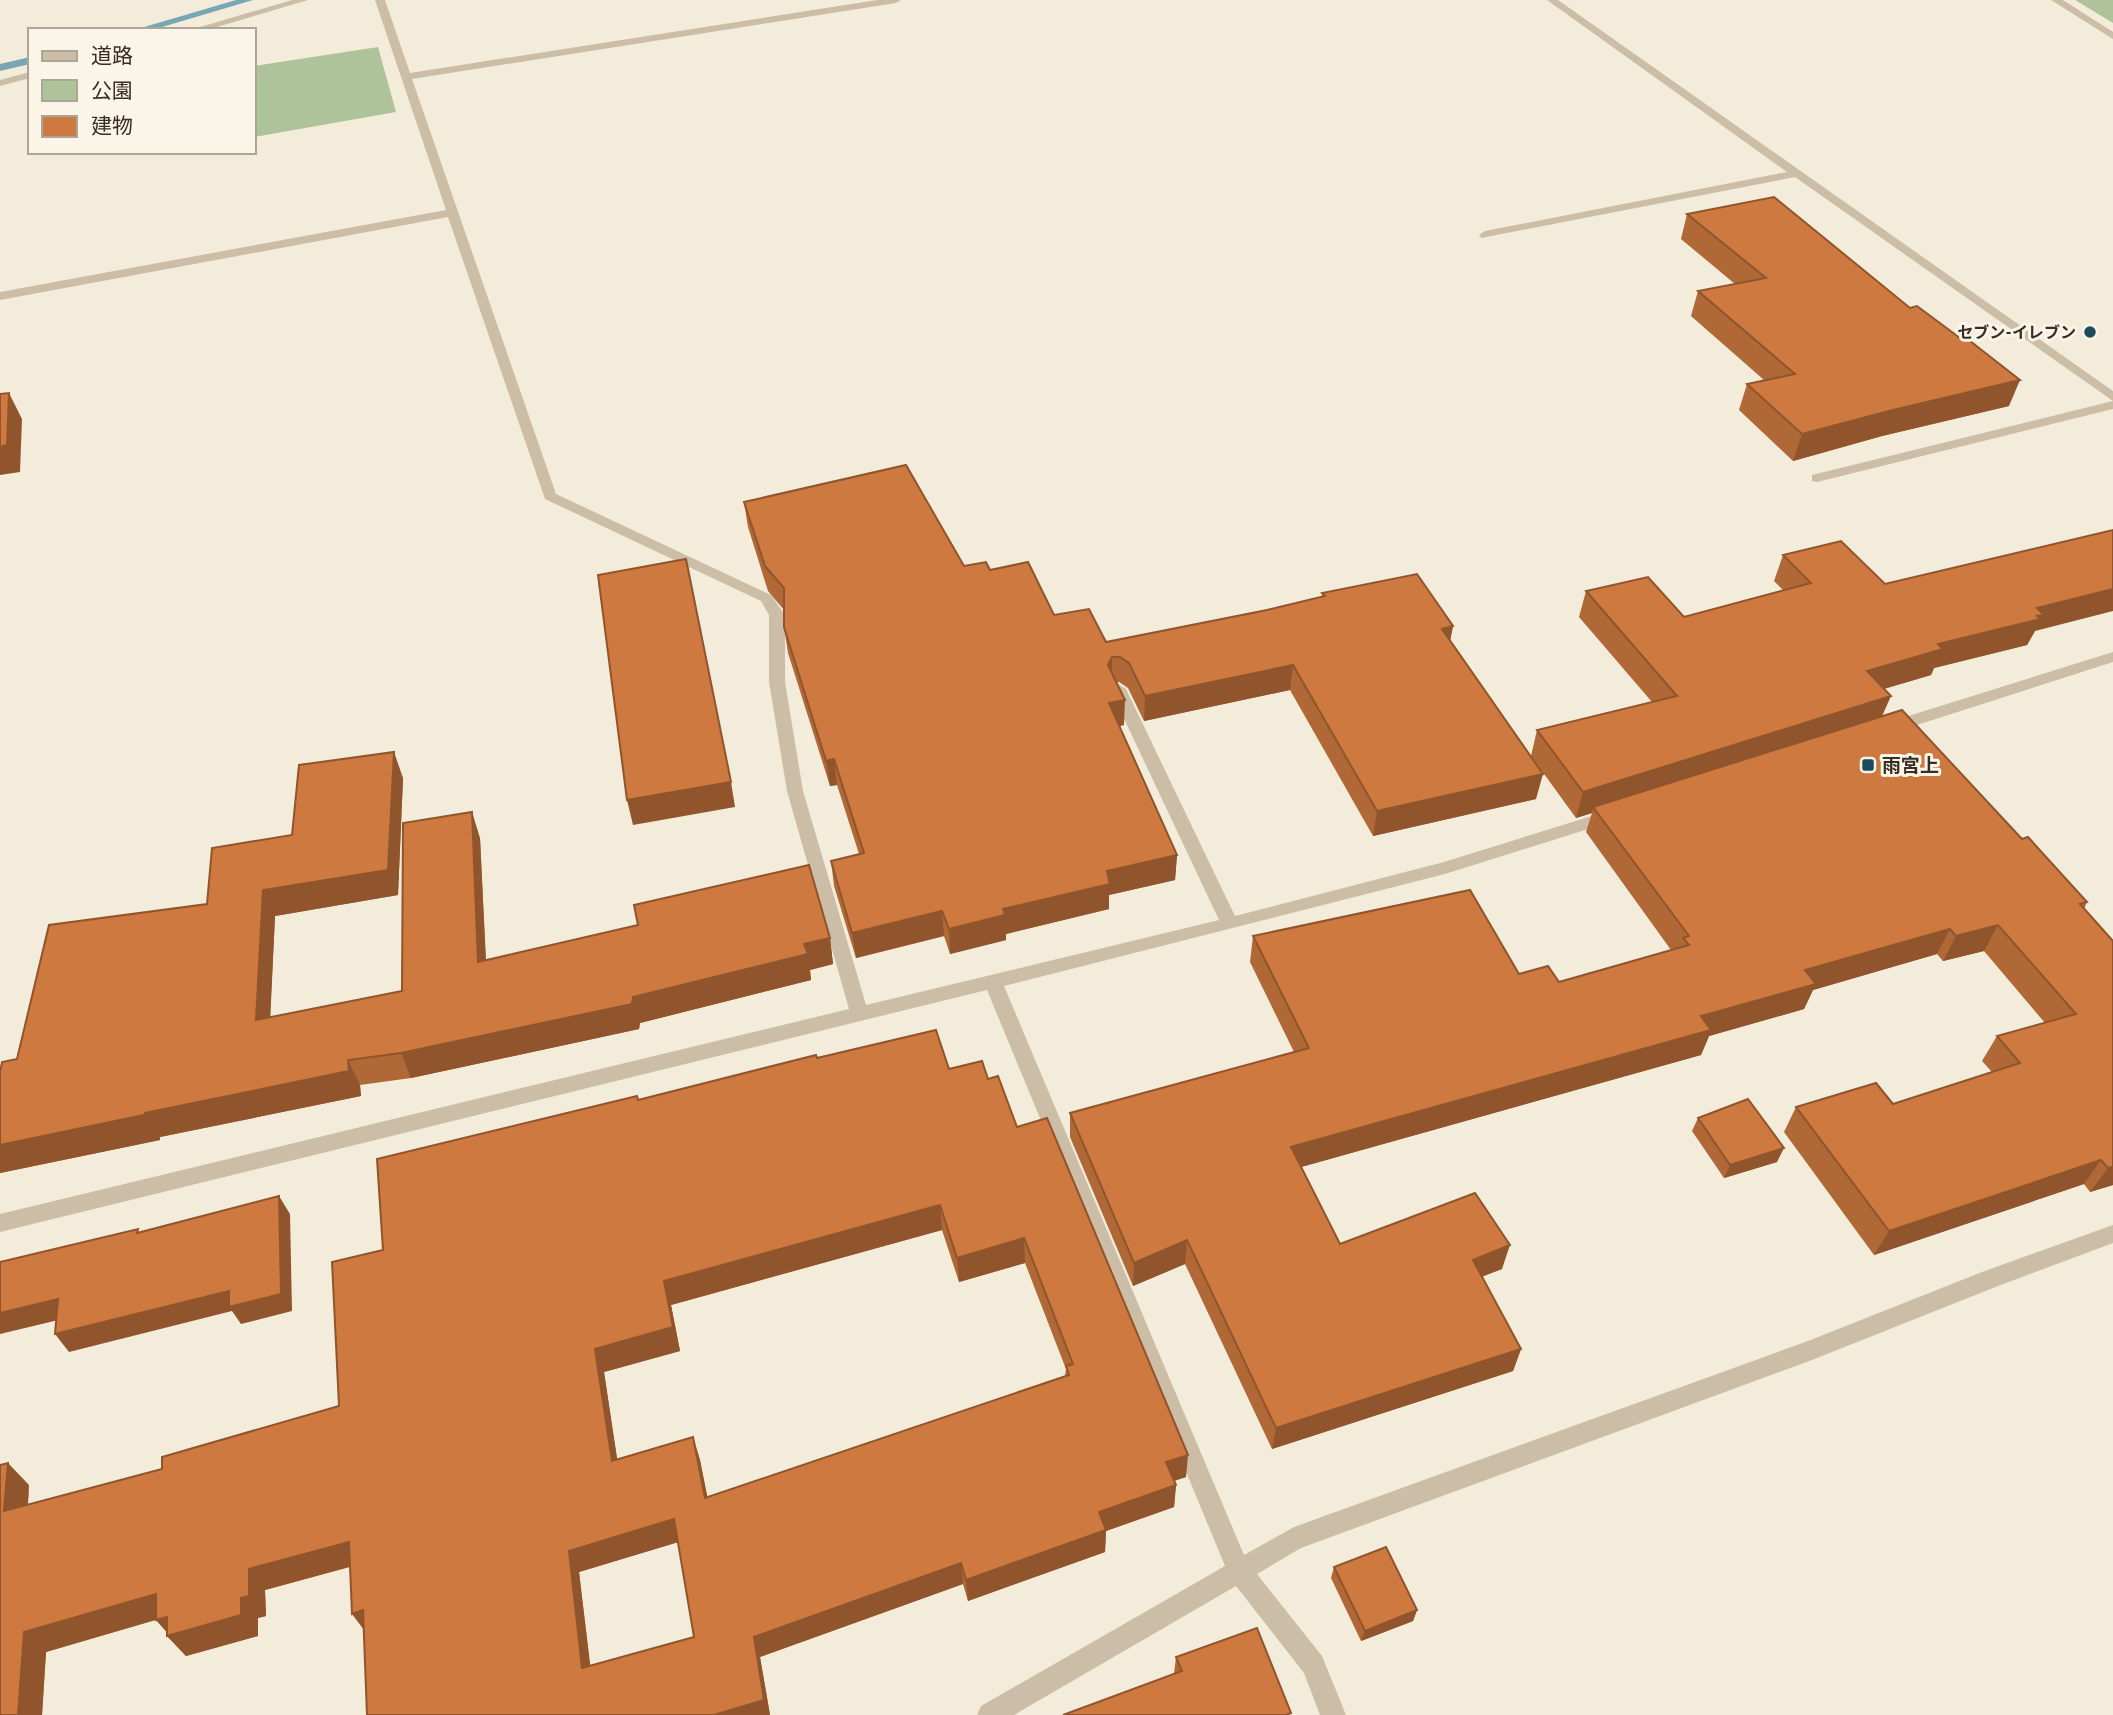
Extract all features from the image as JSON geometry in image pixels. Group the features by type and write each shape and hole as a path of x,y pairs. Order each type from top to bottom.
{"street":[{"path":"202,28 303,0"},
{"path":"380,0 550,496 766,598 777,615 777,682 795,791 860,1015"},
{"path":"407,77 896,0"},
{"path":"1552,0 2113,397"},
{"path":"2056,0 2113,36"},
{"path":"0,83 28,76"},
{"path":"1485,235 1798,173"},
{"path":"0,296 454,212"},
{"path":"1817,478 2113,405"},
{"path":"1880,731 2113,657"},
{"path":"1118,689 1230,924"},
{"path":"0,1223 1230,924 1445,868 1630,810"},
{"path":"992,981 1240,1570 1313,1665 1333,1715"},
{"path":"990,1715 1294,1539 1812,1350 1990,1279 2113,1234"}],"green space":[{"path":"2075,0 2113,0 2113,23"},
{"path":"378,47 396,112 256,137 256,66"}],"building":[{"path":"1774,197 1910,308 1917,306 1960,338 1965,337 2020,380 1802,434 1747,384 1795,374 1698,291 1766,278 1687,214"},
{"path":"9,393 7,445 0,447 0,394"},
{"path":"906,465 964,566 986,562 990,570 1028,562 1054,615 1089,609 1106,642 1267,610 1325,596 1322,593 1417,574 1453,626 1442,629 1543,774 1377,811 1293,665 1145,696 1129,663 1120,657 1112,657 1108,665 1125,700 1109,703 1177,855 1107,871 1110,884 1003,909 1005,915 949,929 942,911 852,933 831,861 864,853 834,759 826,761 784,627 784,588 765,566 744,502"},
{"path":"2113,530 2113,589 2037,608 2044,615 2037,616 2040,619 1938,644 1943,649 1867,671 1891,696 1583,792 1537,730 1677,696 1586,591 1648,577 1684,617 1811,583 1783,555 1841,541 1885,584"},
{"path":"686,559 731,782 627,800 598,575"},
{"path":"1902,710 2022,839 2028,837 2087,902 2080,904 2113,941 2113,1167 2108,1168 2101,1160 1889,1231 1796,1107 1876,1083 1893,1104 2020,1063 1997,1036 2076,1014 1998,925 1956,936 1950,929 1805,970 1816,984 1701,1016 1711,1030 1291,1147 1340,1244 1475,1193 1510,1245 1473,1260 1521,1349 1276,1428 1187,1240 1134,1263 1070,1113 1309,1048 1253,936 1470,890 1519,974 1548,966 1559,982 1689,945 1683,938 1689,936 1593,807"},
{"path":"394,752 388,870 263,890 256,1020 402,991 403,823 472,812 478,962 638,925 634,905 809,865 830,938 804,944 808,954 633,997 632,1004 401,1053 348,1060 349,1071 0,1145 2,1062 17,1059 49,925 207,904 212,848 292,835 299,765"},
{"path":"936,1030 949,1069 982,1061 988,1079 998,1076 1017,1127 1047,1118 1188,1455 1166,1462 1176,1485 1099,1512 1106,1530 966,1580 961,1563 754,1637 764,1700 714,1715 367,1715 363,1610 352,1614 349,1542 249,1569 249,1596 241,1598 241,1615 167,1636 167,1617 156,1620 156,1594 24,1632 18,1715 0,1715 0,1465 8,1463 4,1511 162,1469 162,1457 339,1406 332,1262 383,1250 377,1159 637,1096 638,1100 816,1055 817,1058","holes":["940,1205 957,1258 1024,1238 1073,1364 1066,1366 1069,1375 705,1498 693,1437 612,1461 595,1349 673,1327 664,1281","674,1519 694,1637 582,1668 569,1551"]},
{"path":"1748,1099 1784,1148 1730,1165 1698,1118"},
{"path":"279,1196 281,1294 229,1307 229,1291 55,1334 58,1299 0,1313 0,1262 138,1229 137,1233"},
{"path":"1386,1547 1417,1610 1365,1631 1334,1567"},
{"path":"1257,1628 1291,1713 1063,1715 1182,1671 1176,1657"}],"waterway":[{"path":"146,28 248,0"},
{"path":"0,68 28,61"}],"place":[{"name":"セブン-イレブン","path":"2090,332"},
{"name":"雨宮上","path":"1868,765"}]}
